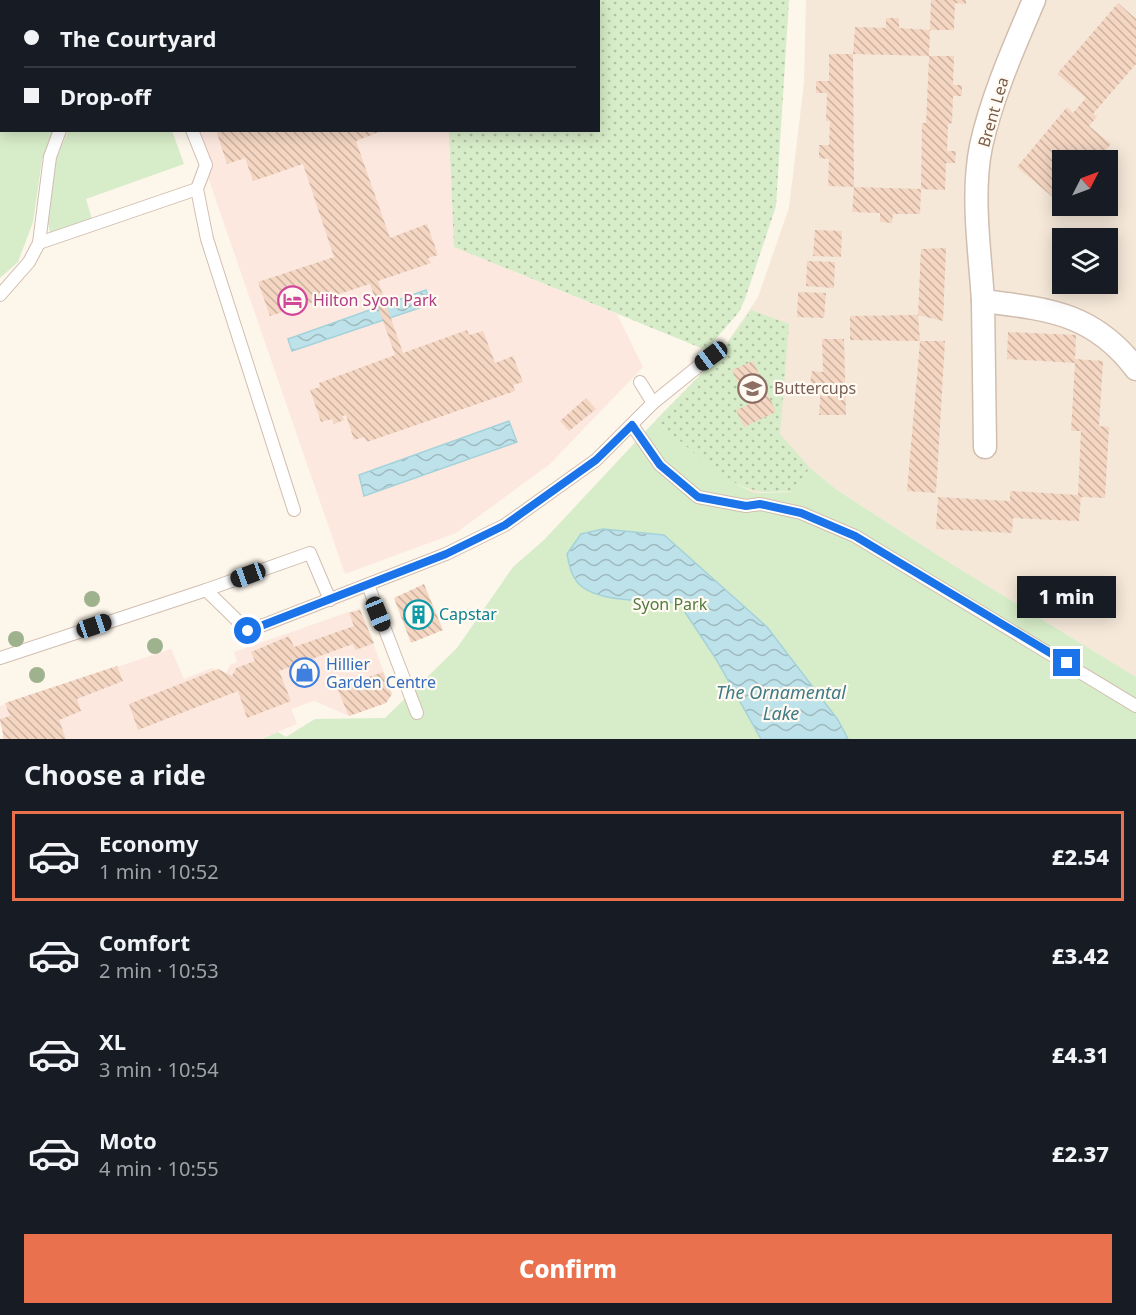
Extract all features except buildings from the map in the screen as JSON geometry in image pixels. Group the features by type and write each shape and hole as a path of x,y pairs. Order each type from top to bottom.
{"street":[{"name":"Brent Lea","path":"985,447 983,302 977,190 981,147 1006,66 1034,0"},
{"path":"983,302 1048,309 1090,326 1121,348 1136,369"}],"lane":[{"path":"0,295 29,262 39,243 50,157 59,132"},
{"path":"193,132 206,165 197,189 207,239 294,510"},
{"path":"39,243 197,189"},
{"path":"206,590 248,631 446,554 505,525 596,460 653,403 711,356"},
{"path":"640,382 653,403"},
{"path":"632,425 660,465 698,497 746,506 760,504 801,513 855,536 1136,706"},
{"path":"0,658 310,553 330,600"},
{"path":"368,585 417,713"}],"shaded area":[{"path":"806,0 1136,0 1136,677 942,558 837,490 810,468 774,491 754,493 709,466 656,420 716,359 758,297 789,208 804,83"},
{"path":"192,132 451,132 454,247 617,314 643,367 550,464 456,533 345,574"},
{"name":"Hillier Garden Centre","path":"360,608 392,694 386,703 349,716 314,701 291,709 297,724 261,739 0,739 4,734 0,723 0,706 171,649 184,679 212,668 225,675 230,665 237,662 234,652"}],"green space":[{"path":"600,0 789,0 776,206 739,312 706,350 454,247 449,132 600,132"},
{"path":"0,132 55,132 42,160 33,222 18,262 0,278"},
{"path":"68,132 172,132 184,164 86,199 92,219 50,233 48,223 56,160"},
{"path":"751,310 789,324 780,434 810,468 793,492 765,492 734,483 706,464 656,420 716,359"},
{"name":"Syon Park","path":"656,420 709,466 754,493 793,492 810,468 837,490 942,558 1136,677 1136,739 262,739 278,732 286,737 315,719 385,718 457,648 513,567 544,540"}],"water":[{"path":"426,290 431,304 292,351 288,339"},
{"path":"509,421 517,442 364,496 359,475"},
{"name":"The Ornamental Lake","path":"603,529 664,535 767,627 838,720 848,739 761,739 716,659 679,603 612,598 599,595 579,584 572,574 567,554 581,534"}],"place":[{"name":"Hilton Syon Park","path":"292,300"},
{"name":"Buttercups","path":"753,388"},
{"name":"Capstar","path":"418,614"},
{"name":"Hillier Garden Centre","path":"305,673"}],"route":[{"path":"248,631 446,554 505,525 596,460 632,425 660,465 698,497 746,506 760,504 801,513 855,536 1067,663"}]}
